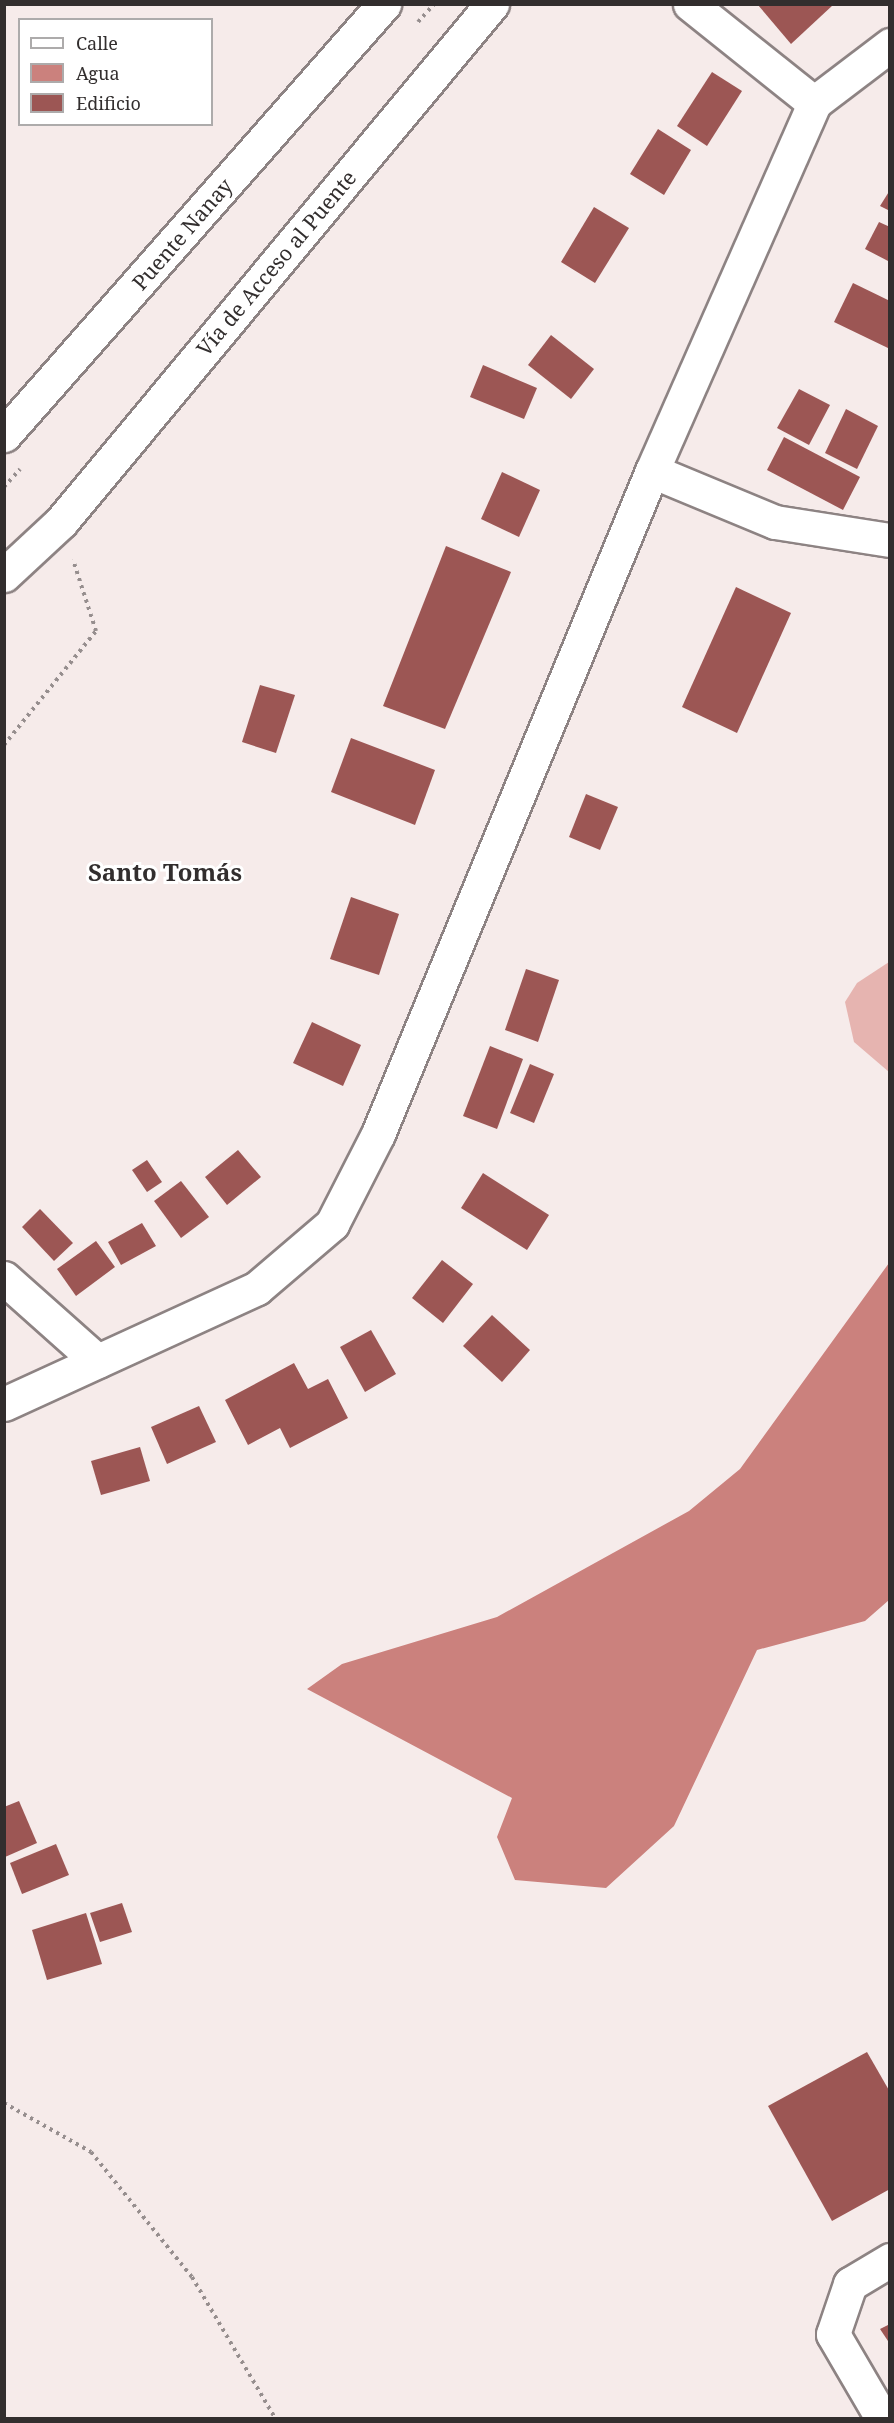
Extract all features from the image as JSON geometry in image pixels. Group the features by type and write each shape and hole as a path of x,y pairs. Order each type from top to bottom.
{"street":[{"name":"Puente Nanay","path":"4,435 384,4"},
{"name":"Vía de Acceso al Puente","path":"4,575 61,522 492,4"},
{"path":"690,4 814,103"},
{"path":"4,1404 257,1288 332,1224 378,1134 652,471 814,103 890,45"},
{"path":"652,471 775,522 890,540"},
{"path":"4,1278 97,1361"},
{"path":"882,2418 833,2334 850,2284 890,2260"}],"path":[{"path":"4,745 96,632 61,522"},
{"path":"4,2103 91,2152 192,2277 275,2418"}],"shaded area":[{"path":"889,962 889,1072 854,1042 845,1002 857,983"}],"water":[{"path":"889,1263 889,1600 865,1621 757,1650 674,1826 606,1888 515,1880 497,1837 512,1798 307,1689 342,1664 497,1617 689,1511 740,1469"}],"building":[{"path":"758,5 833,5 791,44"},
{"path":"712,72 742,91 707,146 677,126"},
{"path":"658,129 691,150 664,195 630,174"},
{"path":"890,190 890,211 880,206"},
{"path":"594,207 629,228 595,283 561,262"},
{"path":"879,222 890,227 890,262 865,249"},
{"path":"853,283 890,301 890,349 834,322"},
{"path":"551,335 594,369 571,399 528,365"},
{"path":"483,365 537,388 524,419 470,397"},
{"path":"799,389 830,405 809,445 777,428"},
{"path":"846,409 878,426 857,469 825,453"},
{"path":"784,437 860,477 843,510 767,470"},
{"path":"502,472 540,490 519,537 481,519"},
{"path":"446,546 511,572 445,729 383,706"},
{"path":"736,587 791,613 737,733 682,707"},
{"path":"260,685 295,695 276,753 242,742"},
{"path":"351,738 435,770 415,825 331,792"},
{"path":"586,794 618,807 600,850 569,837"},
{"path":"351,897 399,914 379,975 330,959"},
{"path":"526,969 559,980 538,1042 505,1030"},
{"path":"312,1022 361,1045 343,1086 293,1063"},
{"path":"490,1046 523,1059 497,1129 463,1116"},
{"path":"530,1064 554,1074 534,1123 510,1113"},
{"path":"238,1150 261,1177 227,1205 205,1177"},
{"path":"147,1160 162,1182 147,1192 132,1170"},
{"path":"483,1173 549,1215 527,1250 461,1208"},
{"path":"181,1181 209,1217 181,1238 154,1201"},
{"path":"40,1209 73,1243 54,1261 22,1227"},
{"path":"142,1223 156,1246 121,1265 108,1242"},
{"path":"96,1241 115,1267 76,1296 57,1269"},
{"path":"442,1260 473,1284 443,1323 412,1298"},
{"path":"492,1315 530,1350 502,1382 463,1346"},
{"path":"371,1330 396,1374 365,1392 340,1347"},
{"path":"294,1363 308,1389 328,1379 348,1418 290,1448 280,1428 248,1445 225,1400"},
{"path":"199,1406 216,1442 167,1464 151,1427"},
{"path":"140,1447 150,1481 101,1495 91,1461"},
{"path":"19,1801 37,1843 5,1857 4,1807"},
{"path":"56,1844 69,1875 22,1894 10,1863"},
{"path":"122,1903 132,1932 100,1942 90,1913"},
{"path":"86,1913 102,1964 47,1980 32,1930"},
{"path":"867,2052 890,2092 890,2189 832,2221 768,2106"},
{"path":"890,2324 890,2344 880,2329"}],"district":[{"name":"Santo Tomás","path":"165,872"}]}
